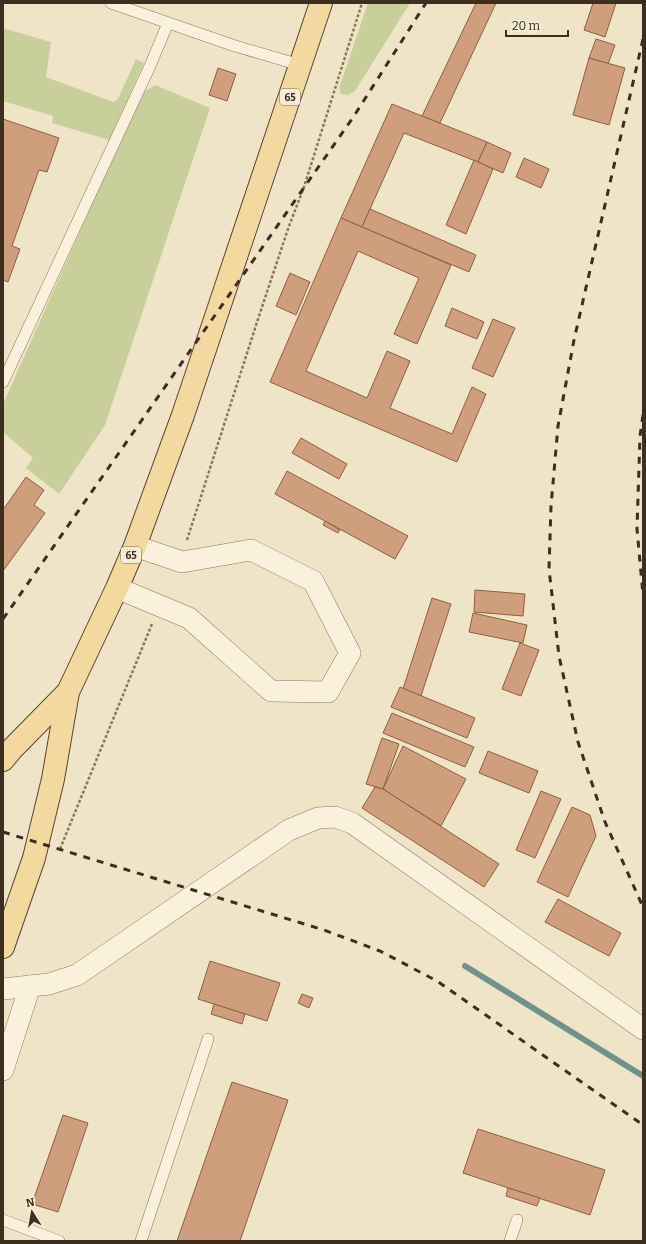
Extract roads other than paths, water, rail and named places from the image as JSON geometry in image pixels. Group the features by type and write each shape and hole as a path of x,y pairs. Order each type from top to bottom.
{"main road":[{"name":"65","path":"3,947 34,858 53,779 68,692 135,546 183,414 321,3"},
{"name":"65","path":"3,760 68,692"}],"street":[{"path":"117,588 189,618 271,691 328,692 350,653 313,581 251,550 182,562 135,546"},
{"path":"3,989 50,984 76,975 289,830 318,818 335,817 352,823 643,1029"},
{"path":"3,1070 30,986"}],"lane":[{"path":"111,3 235,46 300,65"},
{"path":"3,382 150,66 168,23"},
{"path":"141,1241 208,1039"},
{"path":"3,1220 60,1241"},
{"path":"510,1241 517,1220"}],"waterway":[{"path":"465,966 643,1076"}],"railway":[{"path":"3,619 354,116 426,3"},
{"path":"643,39 574,340 558,426 551,506 549,569 559,656 578,742 605,822 643,907"},
{"path":"643,415 640,436 637,529 643,595"},
{"path":"3,832 324,930 380,951 437,981 643,1125"}]}
